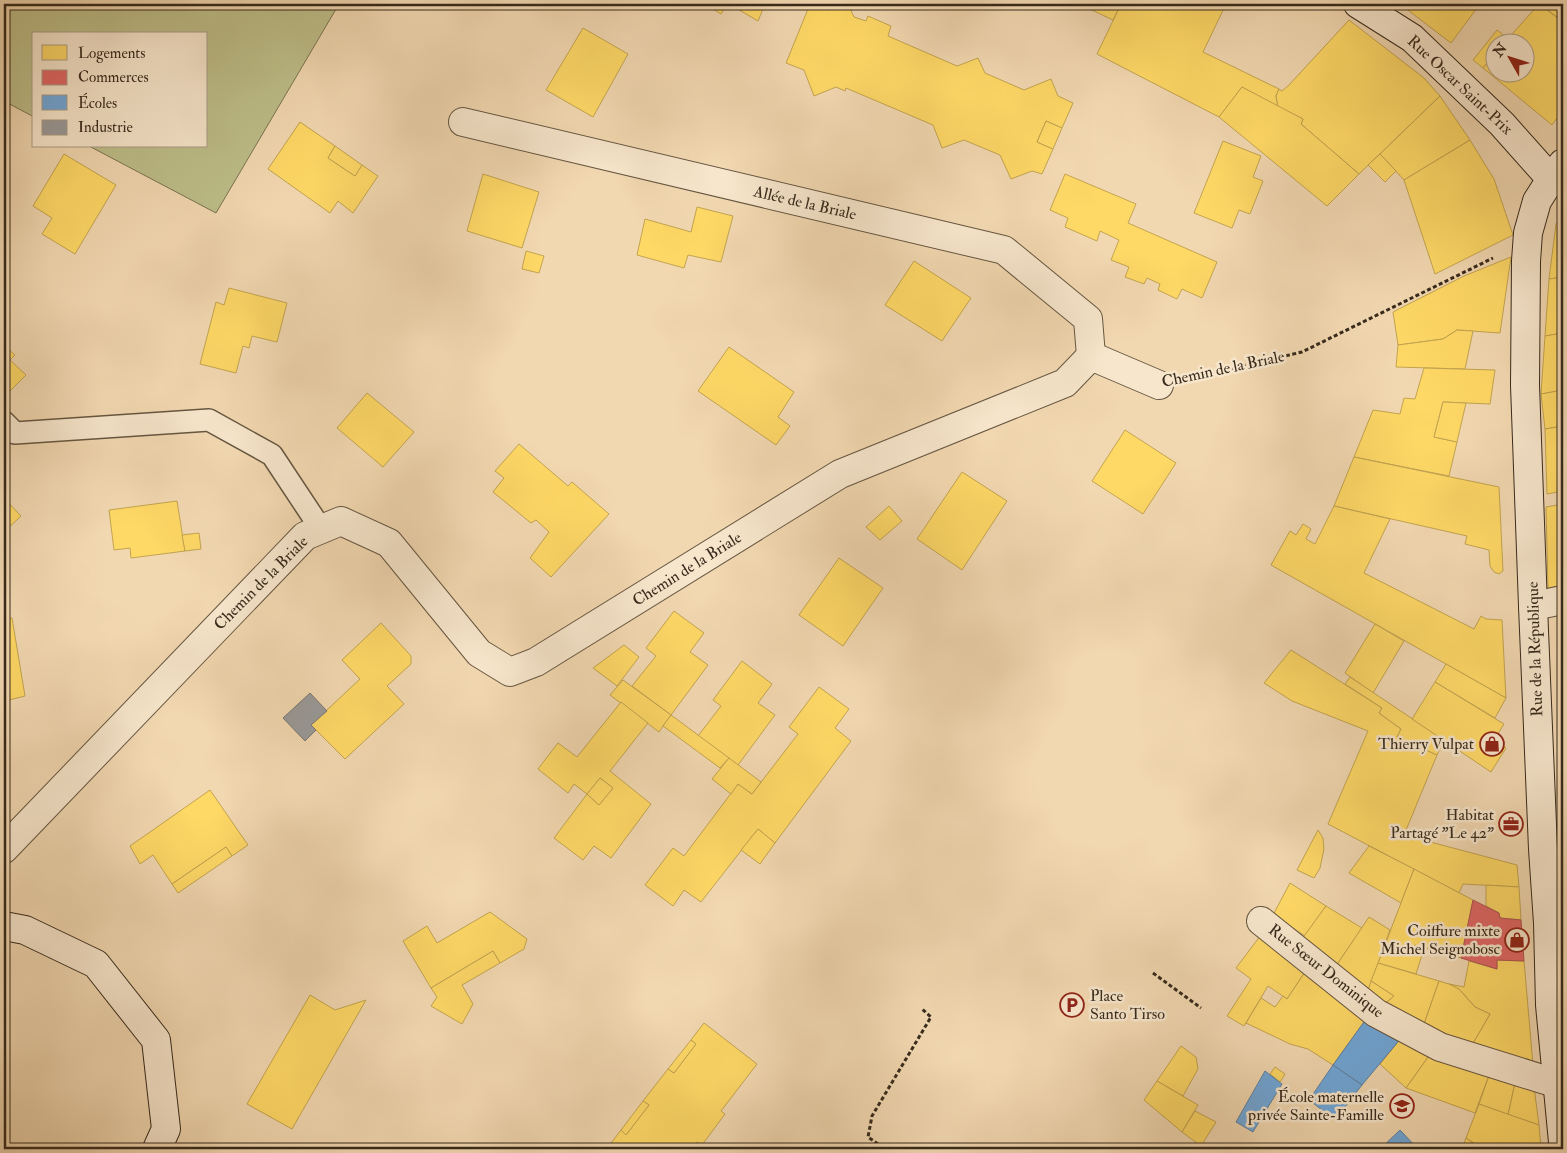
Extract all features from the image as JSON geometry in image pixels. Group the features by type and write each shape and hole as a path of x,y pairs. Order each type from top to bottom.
{"street":[{"name":"Rue Oscar Saint-Prix","path":"1358,4 1412,38 1502,124 1557,171"},
{"name":"Allée de la Briale","path":"463,122 1004,250 1088,319 1091,356"},
{"name":"Rue de la République","path":"1557,171 1537,201 1528,233 1525,385 1543,849 1556,921 1550,1005 1563,1142"},
{"name":"Chemin de la Briale","path":"4,849 305,536 341,521 390,543 480,653 510,672 536,662 840,474 1065,383 1091,356 1159,385"},
{"path":"1533,606 1563,600"},
{"name":"Rue Sœur Dominique","path":"1261,921 1376,1013 1440,1046 1558,1084"},
{"path":"4,926 25,930 96,964 156,1040 166,1129 157,1149"}],"lane":[{"path":"4,422 15,433 209,420 272,455 321,530"}],"path":[{"name":"Chemin de la Briale","path":"1159,385 1302,352 1499,255"},
{"path":"1153,973 1201,1008"},
{"path":"878,1144 868,1137 872,1116 931,1016 922,1009"}],"green space":[{"path":"4,4 339,4 216,213 93,148 208,148 208,32 32,32 32,116 4,101"}],"building: Logements":[{"path":"705,4 728,4 721,14"},
{"path":"729,4 765,4 758,21"},
{"path":"810,4 828,10 848,4 854,17 866,21 868,16 891,26 888,36 957,66 978,58 985,73 1024,90 1051,79 1058,96 1073,103 1062,128 1046,121 1037,142 1053,149 1042,174 1032,171 1011,179 1000,155 964,140 942,148 933,125 846,88 845,91 836,87 814,96 804,70 786,63"},
{"path":"1079,4 1121,4 1113,20"},
{"path":"1121,4 1226,4 1203,52 1279,89 1276,96 1278,107 1242,87 1219,117 1097,54"},
{"path":"1400,4 1480,4 1451,43"},
{"path":"1539,4 1563,22 1563,110 1552,125 1500,82 1534,82 1534,32 1514,32"},
{"path":"1540,4 1563,4 1563,22"},
{"path":"1349,20 1424,78 1440,96 1359,174 1301,124 1303,119 1278,107 1276,96 1279,89 1282,91 1289,85"},
{"path":"583,28 628,54 593,117 546,90"},
{"path":"1484,46 1483,68 1473,60"},
{"path":"1242,87 1303,119 1301,124 1359,174 1327,206 1219,117"},
{"path":"1440,96 1470,140 1404,180 1380,154"},
{"path":"1046,121 1062,128 1053,149 1037,142"},
{"path":"300,122 335,146 328,158 355,176 362,165 378,176 353,213 338,201 330,213 268,169"},
{"path":"1470,140 1494,179 1513,235 1435,274 1404,180"},
{"path":"1223,141 1261,156 1253,177 1263,181 1250,214 1239,210 1232,228 1194,213"},
{"path":"335,146 362,165 355,176 328,158"},
{"path":"64,154 116,185 75,254 42,234 52,218 33,206"},
{"path":"1380,154 1396,171 1385,182 1368,165"},
{"path":"483,174 539,192 522,248 467,231"},
{"path":"1065,174 1136,204 1128,223 1217,262 1202,298 1182,289 1177,299 1158,290 1160,284 1147,278 1144,284 1125,277 1129,267 1111,260 1119,240 1100,231 1097,241 1065,227 1068,218 1050,210"},
{"path":"697,207 733,216 721,262 688,255 684,268 637,255 645,219 691,232"},
{"path":"1563,215 1563,277 1549,279 1556,224"},
{"path":"526,251 544,256 539,273 522,269"},
{"path":"1511,257 1500,333 1457,330 1443,339 1398,345 1393,312 1464,276"},
{"path":"914,261 971,298 942,341 885,305"},
{"path":"1563,277 1563,333 1545,336 1549,279"},
{"path":"229,288 287,303 277,342 252,336 249,348 243,346 236,373 200,364 216,302 224,305"},
{"path":"1457,330 1473,331 1465,369 1396,367 1398,345 1443,339"},
{"path":"1563,333 1563,390 1541,394 1545,336"},
{"path":"729,347 794,392 778,417 790,426 776,445 698,391"},
{"path":"9,350 15,355 10,360 26,375 10,391 4,386 4,356"},
{"path":"1424,368 1495,370 1490,404 1443,402 1434,437 1457,442 1449,476 1354,457 1373,410 1400,414 1404,398 1415,399"},
{"path":"1563,390 1563,426 1545,429 1541,394"},
{"path":"367,393 414,432 383,467 337,428"},
{"path":"1443,402 1466,403 1457,442 1434,437"},
{"path":"1563,426 1563,491 1547,494 1545,429"},
{"path":"1125,430 1176,463 1143,514 1092,481"},
{"path":"519,444 568,486 572,482 609,514 551,577 530,558 549,532 536,520 531,523 493,492 504,478 495,471"},
{"path":"1354,457 1499,487 1503,571 1499,574 1494,572 1490,566 1489,550 1465,544 1467,536 1334,506"},
{"path":"962,472 1007,501 962,570 917,539"},
{"path":"4,498 21,516 4,532"},
{"path":"177,501 185,551 131,558 130,548 114,550 109,510"},
{"path":"1563,504 1563,585 1548,588 1546,507"},
{"path":"889,506 902,521 880,540 866,527"},
{"path":"1334,506 1390,519 1364,573 1474,629 1481,616 1486,619 1502,620 1506,698 1271,565 1290,531 1296,535 1303,524 1311,529 1306,539 1315,544"},
{"path":"199,533 201,549 185,551 182,535"},
{"path":"839,558 883,588 843,646 799,615"},
{"path":"674,611 704,633 690,652 708,665 671,715 632,686 656,656 646,648"},
{"path":"12,618 25,696 5,701 8,716 4,717 4,619"},
{"path":"381,623 411,656 411,664 387,686 404,704 345,759 311,725 360,679 342,660"},
{"path":"1375,624 1404,641 1373,693 1345,673"},
{"path":"624,645 639,657 617,686 593,668"},
{"path":"1291,650 1382,708 1379,713 1401,729 1397,737 1437,755 1404,835 1517,865 1519,887 1463,884 1459,893 1328,824 1368,731 1292,701 1264,683"},
{"path":"742,661 772,684 758,703 775,715 738,765 698,736 721,706 713,700"},
{"path":"1446,664 1506,698 1495,718 1435,682"},
{"path":"1350,677 1444,740 1437,755 1397,737 1401,729 1379,713 1382,708 1345,684"},
{"path":"623,680 671,715 659,732 610,695"},
{"path":"1435,682 1504,724 1494,740 1506,748 1491,772 1412,719"},
{"path":"819,687 849,709 835,728 851,741 775,843 758,829 701,902 684,890 673,906 645,885 673,848 684,856 738,784 752,794 798,734 789,727"},
{"path":"621,702 648,723 610,771 651,804 611,858 594,846 583,860 554,838 587,794 574,784 568,793 538,769 558,743 577,757","holes":["600,778 613,788 599,805 587,794"]},
{"path":"671,715 729,758 720,768 663,726"},
{"path":"729,758 761,782 752,794 738,784 731,794 712,779"},
{"path":"600,778 613,788 599,805 587,794"},
{"path":"210,790 248,845 232,856 226,847 172,884 153,855 140,864 130,846"},
{"path":"758,829 775,843 760,864 741,850"},
{"path":"1318,830 1323,838 1324,849 1320,868 1314,878 1297,870"},
{"path":"1369,846 1414,869 1401,903 1349,873"},
{"path":"226,847 232,856 178,893 172,884"},
{"path":"1414,869 1473,900 1461,958 1415,945 1412,952 1422,955 1416,974 1378,963"},
{"path":"1290,883 1326,906 1305,936 1273,915"},
{"path":"1486,885 1519,887 1521,920 1500,918 1499,913 1486,906"},
{"path":"1326,906 1362,928 1334,969 1299,943"},
{"path":"490,912 527,939 524,949 500,963 493,951 431,988 403,941 427,926 437,943"},
{"path":"1369,917 1390,930 1367,994 1334,969"},
{"path":"1261,935 1307,969 1287,999 1268,986 1244,1026 1227,1016 1251,979 1236,968"},
{"path":"1415,945 1424,948 1422,955 1412,952"},
{"path":"493,951 500,963 462,985 473,1004 462,1024 431,1006 437,997 431,988"},
{"path":"1497,960 1524,961 1533,1065 1469,1050 1490,1014 1475,1007 1461,991 1449,984 1464,987 1469,961 1497,969"},
{"path":"1378,963 1439,981 1423,1027 1382,1006 1394,996 1371,981"},
{"path":"1307,969 1369,1015 1333,1065 1308,1049 1290,1044 1246,1023 1261,998 1275,1007 1283,996 1287,999"},
{"path":"1371,981 1394,996 1382,1006 1367,994"},
{"path":"1439,981 1459,989 1475,1007 1490,1014 1469,1050 1423,1027"},
{"path":"310,995 335,1010 366,1000 292,1129 247,1104"},
{"path":"704,1023 757,1064 721,1111 725,1114 702,1145 697,1142 691,1149 610,1149 608,1147 621,1130 626,1135 649,1105 643,1101 668,1069 674,1073 696,1044 691,1040"},
{"path":"1402,1037 1431,1053 1406,1088 1380,1064"},
{"path":"691,1040 696,1044 674,1073 668,1069"},
{"path":"1181,1046 1196,1057 1198,1069 1183,1096 1157,1081"},
{"path":"1431,1053 1491,1070 1475,1113 1406,1088"},
{"path":"1275,1067 1285,1074 1280,1082 1270,1074"},
{"path":"1491,1070 1516,1078 1508,1115 1479,1104"},
{"path":"1516,1078 1534,1087 1539,1125 1508,1115"},
{"path":"1157,1081 1198,1105 1182,1132 1144,1100"},
{"path":"643,1101 649,1105 626,1135 621,1130"},
{"path":"1479,1104 1539,1125 1541,1149 1483,1149 1466,1138"},
{"path":"1195,1111 1216,1122 1201,1146 1182,1132"},
{"path":"1466,1138 1480,1148 1480,1149 1462,1149"}],"building: Commerces":[{"path":"1473,900 1499,913 1500,918 1521,920 1524,961 1497,960 1497,969 1461,958"}],"building: Écoles":[{"path":"1560,830 1563,830 1563,877"},
{"path":"1369,1015 1402,1037 1362,1085 1333,1065"},
{"path":"1333,1065 1362,1085 1335,1120 1309,1100"},
{"path":"1265,1071 1282,1084 1253,1132 1236,1122"},
{"path":"1400,1130 1418,1149 1380,1149"}],"building: Industrie":[{"path":"310,693 327,711 311,725 316,730 305,741 283,718"}],"place":[{"name":"Thierry Vulpat","path":"1492,744"},
{"name":"Habitat Partagé \"Le 42\"","path":"1511,824"},
{"name":"Coiffure mixte Michel Seignobosc","path":"1517,940"},
{"name":"Place Santo Tirso","path":"1072,1005"},
{"name":"École maternelle privée Sainte-Famille","path":"1402,1106"}]}
